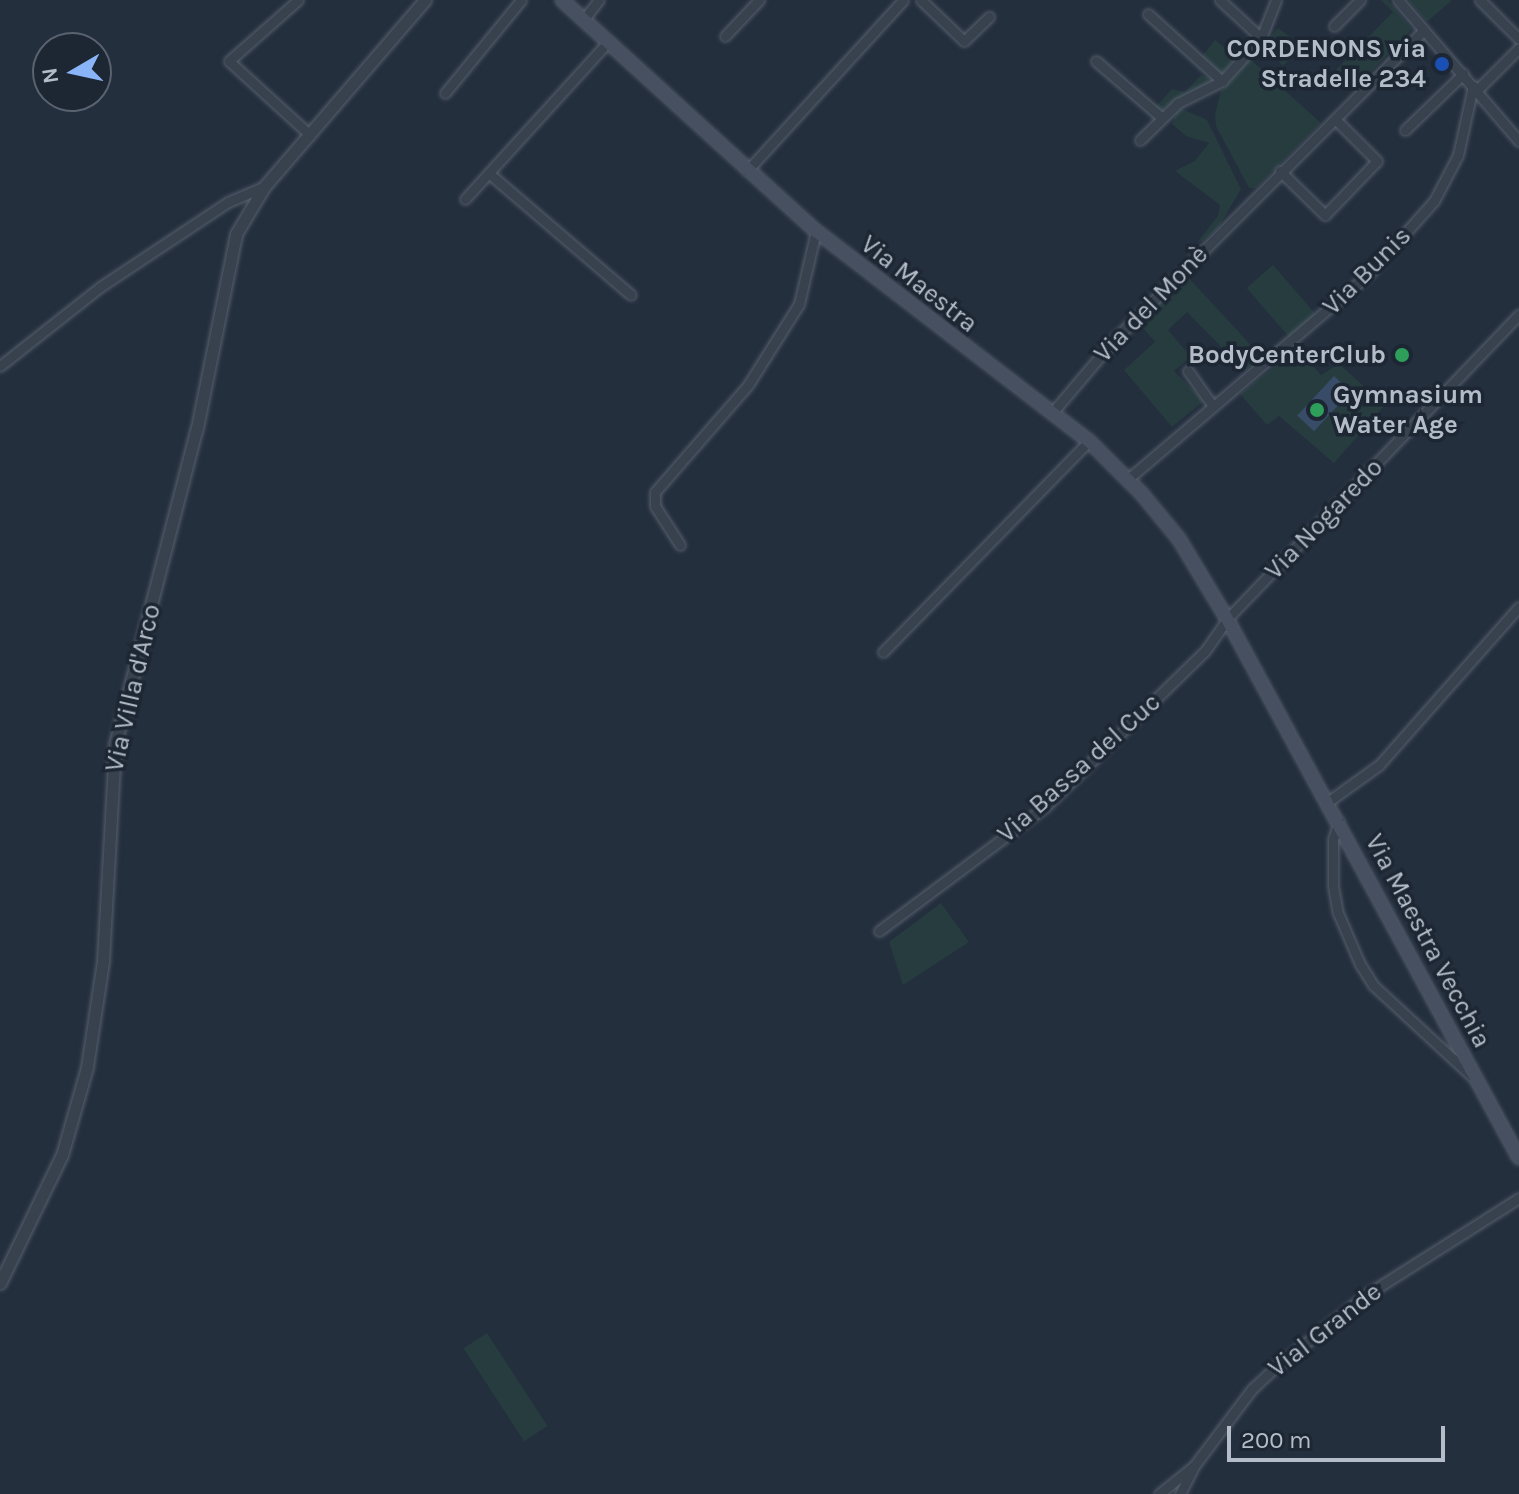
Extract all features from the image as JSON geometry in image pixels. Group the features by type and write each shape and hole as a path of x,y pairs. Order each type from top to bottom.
{"main road":[{"name":"Via Maestra","path":"562,0 816,231 1089,441 1128,479 1179,539 1227,619"},
{"name":"Via Maestra Vecchia","path":"1227,619 1329,801 1519,1158"}],"street":[{"path":"298,0 229,61 310,135"},
{"name":"Via Villa d'Arco","path":"0,1283 43,1203 82,1091 103,961 115,744 197,428 236,234 264,187 425,0"},
{"path":"445,93 521,0"},
{"path":"584,19 599,0"},
{"path":"725,36 759,0"},
{"path":"747,171 903,0"},
{"path":"921,0 964,41 989,17"},
{"path":"1220,0 1261,38"},
{"path":"1140,140 1178,103 1222,81 1261,38 1276,0"},
{"path":"1334,26 1360,0"},
{"path":"1398,0 1519,141"},
{"path":"1480,0 1519,39"},
{"path":"1148,14 1222,81"},
{"name":"Via del Monè","path":"1052,413 1114,340 1252,197 1424,30"},
{"path":"465,199 491,175 609,41"},
{"path":"1475,88 1519,48"},
{"path":"1096,61 1162,118"},
{"path":"1405,130 1463,74"},
{"name":"Via Bunis","path":"1128,479 1368,275 1434,201 1458,155 1475,88"},
{"path":"1280,171 1325,215 1377,161 1335,119"},
{"path":"491,175 631,295"},
{"name":"Via Villa d'Arco","path":"0,366 113,279 228,202 264,187"},
{"path":"680,545 655,506 655,492 748,385 799,304 816,231"},
{"name":"Via Nogaredo","path":"1227,619 1519,314"},
{"path":"1188,371 1213,406"},
{"path":"883,652 1089,441"},
{"path":"1329,801 1379,765 1517,613"},
{"name":"Via Bassa del Cuc","path":"879,931 1045,807 1205,651 1227,619"},
{"name":"Via Maestra Vecchia","path":"1339,821 1333,839 1333,886 1338,913 1360,964 1373,985 1477,1081"},
{"name":"Vial Grande","path":"1159,1494 1194,1466 1252,1389 1287,1357 1366,1295 1519,1198"},
{"path":"1180,1494 1194,1466"}],"green space":[{"path":"1381,0 1388,0 1412,29 1354,89 1336,70 1393,12"},
{"path":"1408,0 1452,0 1427,22"},
{"path":"1278,28 1302,46 1283,66 1263,45"},
{"path":"1215,40 1236,57 1221,76 1200,59"},
{"path":"1250,59 1321,123 1256,188 1249,188 1216,126 1215,114 1221,91"},
{"path":"1201,75 1209,77 1208,85 1159,111 1154,109 1172,89 1185,92"},
{"path":"1178,107 1207,120 1241,189 1218,228 1203,241 1198,241 1218,216 1220,205 1175,171 1195,161 1209,143 1186,136 1172,124"},
{"path":"1273,265 1318,316 1291,339 1247,288"},
{"path":"1184,273 1262,357 1245,371 1187,312 1168,330 1191,357 1174,371 1204,401 1172,427 1124,370 1155,342 1136,320"},
{"name":"Gymnasium Water Age","path":"1297,348 1321,375 1339,364 1385,405 1334,463 1279,416 1267,425 1240,394"},
{"path":"941,903 969,942 903,985 889,942"},
{"path":"487,1333 547,1426 524,1441 464,1348"}],"water":[{"path":"1334,376 1351,392 1314,431 1297,415"}],"place":[{"name":"CORDENONS via Stradelle 234","path":"1442,64"},
{"name":"BodyCenterClub","path":"1402,355"},
{"name":"Gymnasium Water Age","path":"1317,410"}]}
